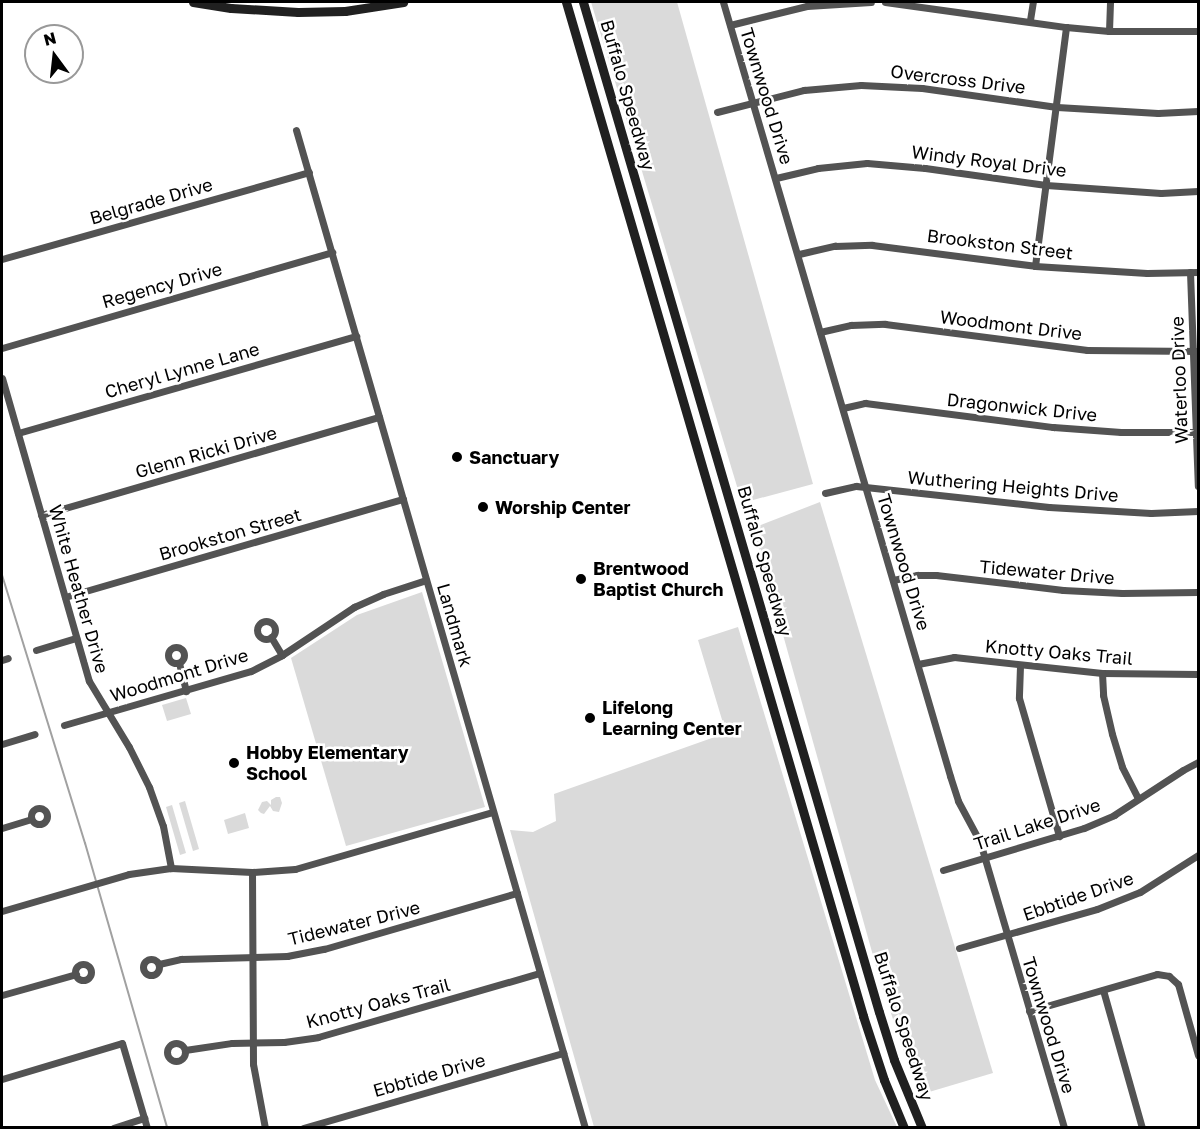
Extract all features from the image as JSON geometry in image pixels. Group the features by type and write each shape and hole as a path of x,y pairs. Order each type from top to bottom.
{"main road":[{"path":"193,2 345,11 403,2"},
{"name":"Buffalo Speedway","path":"566,2 825,891 884,1080 904,1126"},
{"name":"Buffalo Speedway","path":"583,2 879,1012 920,1123"},
{"path":"589,79 605,74"},
{"path":"618,179 634,175"},
{"path":"648,281 663,277"},
{"path":"677,382 694,378"},
{"path":"707,482 723,477"},
{"path":"737,584 753,579"},
{"path":"766,685 783,680"},
{"path":"795,786 812,781"},
{"path":"825,891 843,885"},
{"path":"863,1016 879,1012"},
{"path":"904,1126 920,1123"}],"street":[{"name":"Townwood Drive","path":"723,2 799,254 958,801 975,830 1064,1128"},
{"path":"730,25 807,4 871,2"},
{"path":"885,2 954,5 1066,27 1108,31 1198,31"},
{"path":"1030,20 1033,2"},
{"path":"1108,31 1110,2"},
{"path":"1035,266 1066,27"},
{"name":"Overcross Drive","path":"717,112 753,101 830,86 889,85 1057,107 1158,113 1198,111"},
{"name":"Landmark","path":"297,130 585,1128"},
{"name":"Windy Royal Drive","path":"776,178 818,168 867,163 1046,184 1161,193 1198,191"},
{"name":"Belgrade Drive","path":"2,259 309,172"},
{"name":"Brookston Street","path":"799,254 835,246 872,244 1035,266 1147,273 1198,272"},
{"name":"Regency Drive","path":"2,348 332,252"},
{"name":"Waterloo Drive","path":"1190,273 1196,351 1198,486"},
{"name":"Woodmont Drive","path":"820,332 851,325 885,324 1087,350 1196,351"},
{"name":"Cheryl Lynne Lane","path":"18,433 356,336"},
{"name":"White Heather Drive","path":"2,378 3,390 18,433 89,681 129,747 149,788 163,826 171,868"},
{"name":"Dragonwick Drive","path":"843,408 865,403 1053,427 1121,432 1197,432"},
{"name":"Glenn Ricki Drive","path":"41,515 379,417"},
{"name":"Wuthering Heights Drive","path":"825,493 865,486 1048,507 1151,513 1198,511"},
{"name":"Brookston Street","path":"65,597 403,499"},
{"name":"Tidewater Drive","path":"893,580 917,575 936,575 1063,590 1122,593 1198,592"},
{"name":"Woodmont Drive","path":"64,725 233,678 282,655 354,607 426,580"},
{"path":"271,637 282,655"},
{"path":"36,650 76,638"},
{"name":"Knotty Oaks Trail","path":"918,664 954,657 1102,674 1198,674"},
{"path":"178,663 186,691"},
{"path":"1020,666 1019,698 1059,836"},
{"path":"1102,674 1103,695 1112,734 1122,767 1138,798"},
{"path":"2,744 35,734"},
{"name":"Trail Lake Drive","path":"943,870 1059,836 1114,815 1198,762"},
{"path":"2,911 105,881 171,868 252,872 306,867 493,812"},
{"path":"2,828 31,819"},
{"name":"Ebbtide Drive","path":"959,948 1097,909 1140,892 1198,855"},
{"path":"252,872 253,1064 265,1128"},
{"name":"Tidewater Drive","path":"159,964 181,959 252,958 324,949 517,893"},
{"name":"Knotty Oaks Trail","path":"185,1050 318,1037 540,973"},
{"path":"2,995 76,974"},
{"path":"1029,1011 1157,974 1169,976 1178,984 1198,1055"},
{"path":"1103,990 1142,1128"},
{"path":"2,1079 122,1043 147,1128"},
{"name":"Ebbtide Drive","path":"303,1128 563,1053"},
{"path":"113,1128 144,1118"}],"shaded area":[{"path":"591,2 677,2 813,484 742,503"},
{"path":"820,502 993,1073 919,1095 881,984 753,528"},
{"path":"422,592 485,807 346,846 291,658 357,615"},
{"path":"738,627 875,1080 897,1127 594,1127 510,830 533,832 556,821 554,794 726,733 698,640"},
{"path":"186,698 191,714 167,721 162,705"},
{"path":"280,797 282,803 279,812 273,811 270,806 264,814 258,810 262,802 267,801 271,805 271,800"},
{"path":"185,801 199,849 193,851 179,803"},
{"path":"172,805 186,853 180,855 166,807"},
{"path":"245,813 249,828 228,834 224,820"}],"waterway":[{"path":"2,575 85,843 167,1128"}],"place":[{"name":"Sanctuary","path":"457,457"},
{"name":"Worship Center","path":"483,507"},
{"name":"Brentwood Baptist Church","path":"581,579"},
{"name":"Lifelong Learning Center","path":"590,718"},
{"name":"Hobby Elementary School","path":"234,763"}]}
